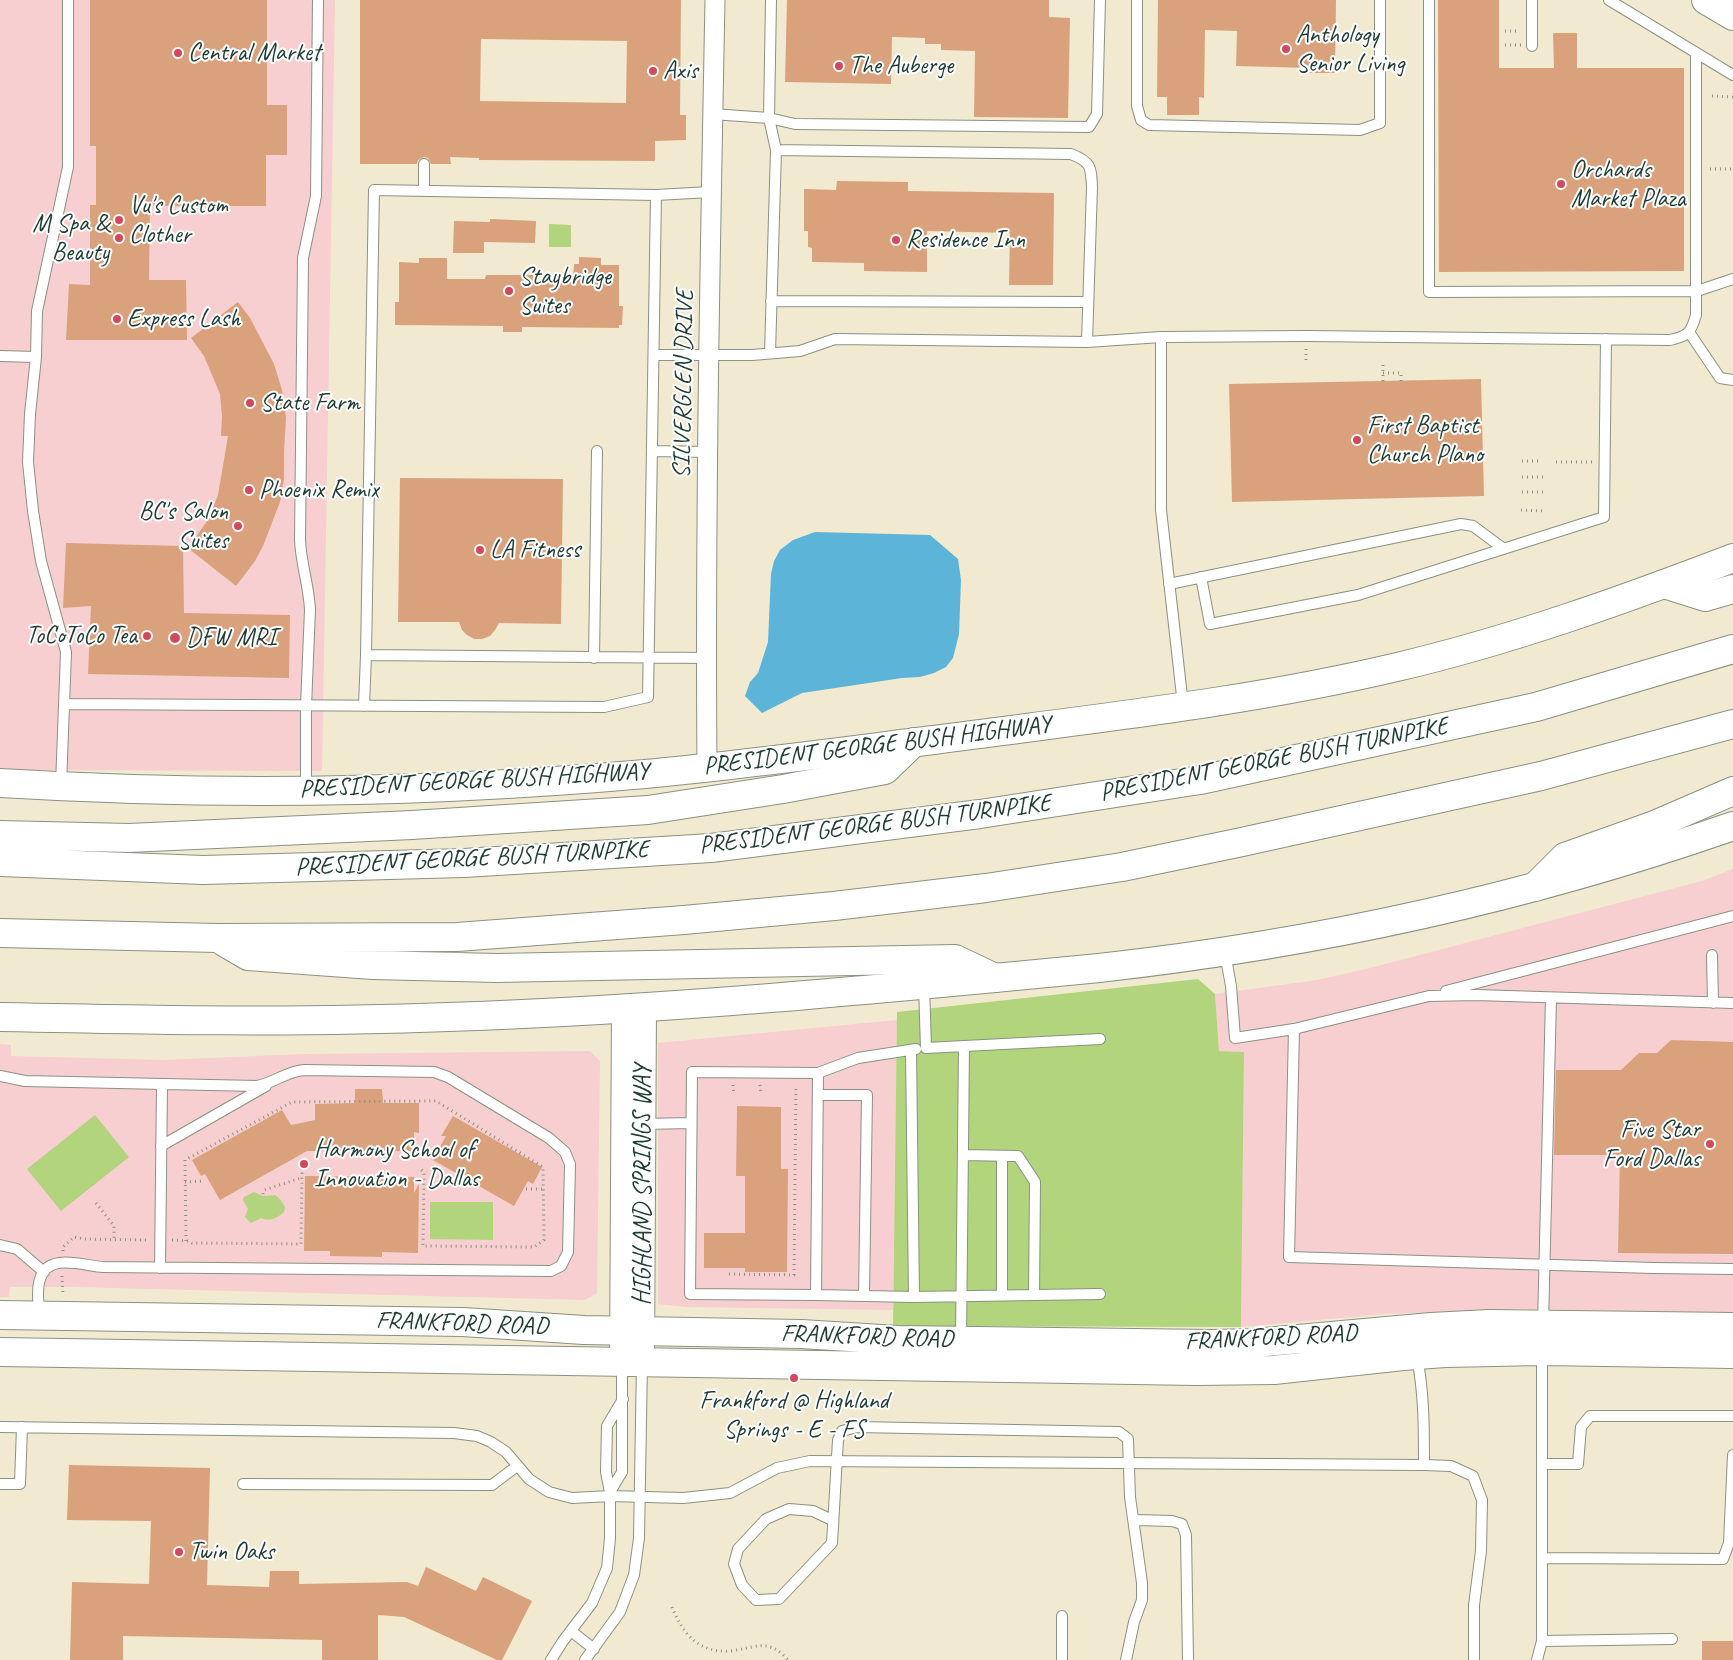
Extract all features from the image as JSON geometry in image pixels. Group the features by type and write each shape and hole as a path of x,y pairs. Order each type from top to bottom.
{"main road":[{"path":"1706,0 1733,16"},
{"name":"PRESIDENT GEORGE BUSH HIGHWAY","path":"0,783 61,786 306,790 521,783 707,768 914,742 1289,690 1410,664 1516,635 1574,616 1733,558"},
{"path":"1664,584 1704,597 1733,589"},
{"name":"PRESIDENT GEORGE BUSH TURNPIKE","path":"0,862 203,870 464,863 720,846 980,814 1200,780 1536,707 1733,650"},
{"path":"0,933 217,938 457,937 684,920 834,906 986,888 1122,867 1242,842 1541,776 1733,724"},
{"path":"0,836 129,838 412,825 648,810 783,789 886,770 914,742"},
{"path":"1535,887 1565,857 1652,826 1733,791"},
{"path":"0,1017 370,1020 634,1008 1118,966 1225,952 1391,922 1535,887 1644,856 1733,826"},
{"path":"217,938 248,956 373,965 497,968 955,959 995,978"},
{"name":"FRANKFORD ROAD","path":"0,1315 454,1322 632,1331 801,1334 898,1340 1212,1344 1298,1340 1431,1327 1489,1324 1542,1338 1733,1354"},
{"path":"38,1352 39,1316"},
{"name":"FRANKFORD ROAD","path":"0,1352 1235,1371 1316,1366 1445,1353 1542,1338 1733,1327"}],"street":[{"name":"SILVERGLEN DRIVE","path":"707,768 706,658 710,192 715,0"},
{"name":"HIGHLAND SPRINGS WAY","path":"632,1363 634,1008"}],"lane":[{"path":"61,786 66,652 41,561 33,512 28,462 30,414 36,357 37,311 68,167 68,0"},
{"path":"306,790 306,706 310,603 300,550 303,258 316,196 318,0"},
{"path":"770,353 776,150 768,118 771,0"},
{"path":"712,114 768,118 795,124 1089,127 1097,114 1100,0"},
{"path":"1137,0 1137,106 1141,120 1149,125 1360,130 1380,123 1380,0"},
{"path":"1429,0 1429,292 1696,292 1733,279"},
{"path":"1532,0 1532,46"},
{"path":"1609,0 1733,75"},
{"path":"654,355 752,355 800,351 835,339 1087,342 1161,337 1306,336 1670,340 1684,337 1692,329 1696,315 1696,54"},
{"path":"776,150 1071,154 1086,160 1092,170 1087,342"},
{"path":"424,164 424,191"},
{"path":"364,706 374,190 656,195 710,192"},
{"path":"65,704 604,707 648,697 656,195"},
{"path":"771,301 1088,302"},
{"path":"1689,332 1720,378 1733,380"},
{"path":"1161,337 1161,510 1183,706"},
{"path":"1201,577 1210,624 1358,595 1604,517 1606,339"},
{"path":"0,356 36,357"},
{"path":"594,658 597,451"},
{"path":"652,451 708,452"},
{"path":"1169,584 1461,524 1473,526 1504,549"},
{"path":"366,655 649,659 706,658"},
{"path":"1225,952 1231,986 1235,1038 1294,1029 1429,996 1733,916"},
{"path":"1712,955 1713,1003"},
{"path":"924,984 926,1048"},
{"path":"1429,996 1476,995 1733,1003"},
{"path":"1537,1660 1542,1641 1542,1338 1550,998"},
{"path":"1294,1029 1289,1257 1733,1269"},
{"path":"1100,1039 926,1048 858,1058 818,1073 692,1072 690,1294 914,1297 1100,1294"},
{"path":"962,1341 964,1046"},
{"path":"911,1050 914,1297"},
{"path":"39,1316 39,1280 51,1266 65,1262 103,1267 545,1272 557,1269 564,1262 568,1252 570,1240 571,1171 565,1152 549,1138 448,1077 434,1072 304,1070 292,1072 161,1146"},
{"path":"816,1295 818,1073"},
{"path":"0,1076 25,1081 257,1086 272,1082"},
{"path":"160,1268 162,1084"},
{"path":"818,1094 867,1095 864,1296"},
{"path":"633,1124 691,1123"},
{"path":"963,1155 1018,1156 1035,1182 1034,1295"},
{"path":"1002,1156 1002,1295"},
{"path":"0,1245 17,1248 44,1272"},
{"path":"1416,1355 1422,1380 1424,1406 1424,1465"},
{"path":"551,1660 592,1603 607,1568 610,1538 610,1494 606,1472 606,1426 622,1399 632,1363"},
{"path":"585,1660 620,1612 634,1575 639,1538 640,1497 632,1363"},
{"path":"610,1494 622,1472 622,1399"},
{"path":"1542,1464 1578,1464 1581,1428 1590,1416 1733,1416"},
{"path":"0,1427 454,1434 477,1436 491,1442 506,1452 529,1479 549,1492 572,1498 610,1494 683,1498 730,1493 777,1468 810,1461 1450,1466 1473,1476 1482,1500 1481,1551 1474,1605 1474,1660"},
{"path":"0,1484 20,1484 22,1427"},
{"path":"832,1520 813,1511 789,1510 766,1519 738,1549 734,1564 742,1585 756,1600 779,1599 832,1543 838,1440 842,1431 857,1427 1119,1432 1128,1439 1130,1497 1142,1582 1142,1600 1134,1622 1126,1660"},
{"path":"1542,1558 1723,1560 1729,1543 1733,1454"},
{"path":"243,1484 492,1485 517,1466"},
{"path":"1134,1520 1172,1521 1182,1524 1186,1535 1188,1660"},
{"path":"1062,1616 1062,1660"},
{"path":"571,1631 594,1649"},
{"path":"1542,1641 1672,1639"}],"path":[{"path":"1505,31 1520,31"},
{"path":"1504,45 1520,45"},
{"path":"1712,96 1733,97"},
{"path":"1710,169 1733,170"},
{"path":"1306,348 1306,364"},
{"path":"1383,381 1384,365"},
{"path":"1384,373 1401,373 1401,380"},
{"path":"1522,462 1539,462"},
{"path":"1556,462 1594,462"},
{"path":"1522,477 1546,477"},
{"path":"1522,492 1545,492"},
{"path":"1522,510 1545,511"},
{"path":"733,1082 734,1095"},
{"path":"751,1082 760,1082 761,1095"},
{"path":"728,1274 794,1275 796,1082"},
{"path":"186,1241 185,1160 292,1102 436,1101 543,1167 544,1240 534,1247 423,1246 424,1172 420,1169"},
{"path":"169,1240 192,1243 301,1244 302,1170 304,1166"},
{"path":"264,1194 264,1190 302,1178"},
{"path":"186,1182 205,1181"},
{"path":"526,1189 543,1189"},
{"path":"96,1203 114,1226 114,1239"},
{"path":"63,1252 63,1247 74,1236 84,1239 148,1240"},
{"path":"743,1274 743,1279"},
{"path":"62,1276 63,1295"},
{"path":"672,1607 686,1635 700,1645 716,1650 730,1651 754,1645 769,1647 782,1654 788,1660"}],"shaded area":[{"path":"0,0 335,0 322,771 0,770"},
{"path":"1733,869 1733,1313 1519,1309 1385,1314 1241,1327 1244,1052 1219,1051 1215,994 1317,980 1370,968 1702,881"},
{"path":"897,1020 893,1310 686,1307 658,1304 658,1043"},
{"name":"Harmony School of Innovation - Dallas","path":"0,1044 11,1045 11,1056 163,1060 304,1054 590,1051 600,1061 597,1293 585,1300 10,1287 9,1297 0,1297"}],"green space":[{"path":"549,224 571,225 571,247 549,247"},
{"path":"1198,979 1215,994 1219,1051 1244,1052 1241,1327 893,1326 897,1012"},
{"path":"95,1115 129,1157 61,1211 27,1169"},
{"path":"254,1192 263,1196 275,1195 285,1207 284,1212 274,1219 261,1218 251,1223 245,1217 248,1209 243,1200 244,1197"},
{"path":"430,1202 493,1202 493,1240 430,1239"}],"water":[{"path":"815,532 930,535 958,559 961,580 959,634 953,658 946,667 934,673 920,677 802,693 762,713 745,696 750,682 758,673 768,642 771,574 774,561 780,550 793,540"}],"building":[{"name":"Central Market","path":"90,0 267,0 267,105 287,105 287,155 266,155 266,206 150,206 149,280 186,280 187,340 66,340 69,284 90,285 90,205 96,205 96,146 90,146"},
{"name":"Axis","path":"360,0 681,0 680,115 686,115 686,140 655,141 655,161 479,160 479,158 450,157 451,164 431,164 428,158 424,157 418,160 417,164 360,164","holes":["481,39 627,41 626,103 480,101"]},
{"name":"The Auberge","path":"787,0 1049,0 1049,17 1070,18 1068,118 974,117 975,51 941,50 941,44 925,44 925,38 892,37 891,84 785,82"},
{"name":"Anthology Senior Living","path":"1158,0 1336,0 1335,73 1310,73 1310,68 1236,66 1237,31 1205,30 1204,98 1199,97 1199,115 1167,115 1167,97 1157,97"},
{"name":"Orchards Market Plaza","path":"1438,0 1499,0 1499,68 1554,68 1553,33 1577,33 1577,68 1684,68 1684,271 1439,272"},
{"name":"Residence Inn","path":"837,181 908,182 908,191 1054,193 1053,285 1009,285 1010,233 927,231 927,272 864,271 864,263 812,262 812,248 808,247 808,231 804,231 804,189 836,190"},
{"path":"490,219 536,221 535,243 484,242 484,253 453,253 454,221 490,222"},
{"name":"Staybridge Suites","path":"579,257 601,258 601,265 619,265 619,306 623,306 622,325 619,325 619,328 522,327 522,332 503,332 503,326 395,325 395,302 399,302 399,262 419,263 419,258 447,258 447,279 485,279 486,275 533,275 534,280 573,280 574,264 579,264"},
{"path":"238,302 250,318 274,364 282,390 286,418 284,479 280,502 263,546 255,561 236,586 188,548 208,520 218,495 228,436 221,436 220,394 204,356 191,338"},
{"name":"First Baptist Church Plano","path":"1481,379 1484,496 1232,502 1229,384"},
{"name":"LA Fitness","path":"400,478 563,479 561,624 499,623 490,636 474,639 462,630 459,622 398,622"},
{"path":"66,543 183,546 184,613 290,615 289,678 88,674 91,606 63,608"},
{"path":"1671,1040 1733,1042 1733,1254 1618,1253 1620,1155 1554,1155 1556,1070 1621,1070 1639,1053 1657,1053"},
{"path":"355,1089 382,1089 383,1103 419,1103 419,1133 414,1132 414,1151 307,1151 220,1200 205,1174 201,1176 192,1160 282,1110 291,1125 315,1120 315,1104 355,1103"},
{"path":"737,1106 781,1107 781,1169 788,1169 787,1272 745,1272 745,1268 704,1268 704,1233 745,1233 745,1176 736,1176"},
{"path":"453,1116 542,1167 533,1184 528,1181 514,1206 433,1160 446,1136 441,1136"},
{"path":"305,1176 414,1177 414,1193 419,1184 418,1253 382,1252 382,1257 330,1256 330,1251 304,1251"},
{"name":"Twin Oaks","path":"69,1465 210,1468 207,1585 269,1587 270,1571 299,1571 299,1584 407,1582 418,1586 426,1567 476,1591 483,1577 532,1601 502,1660 497,1660 404,1617 378,1615 378,1660 322,1660 322,1640 123,1636 123,1660 70,1660 72,1582 149,1584 151,1521 67,1520"},
{"path":"1702,1641 1733,1641 1733,1660 1702,1660"}],"place":[{"name":"Anthology Senior Living","path":"1286,49"},
{"name":"Central Market","path":"178,53"},
{"name":"The Auberge","path":"839,66"},
{"name":"Axis","path":"653,71"},
{"name":"Orchards Market Plaza","path":"1561,184"},
{"name":"Vu's Custom Clother","path":"119,220"},
{"name":"M Spa & Beauty","path":"119,238"},
{"name":"Residence Inn","path":"896,240"},
{"name":"Staybridge Suites","path":"509,291"},
{"name":"Express Lash","path":"117,319"},
{"name":"State Farm","path":"250,403"},
{"name":"First Baptist Church Plano","path":"1357,440"},
{"name":"Phoenix Remix","path":"249,490"},
{"name":"BC's Salon Suites","path":"238,526"},
{"name":"LA Fitness","path":"480,550"},
{"name":"ToCoToCo Tea","path":"147,636"},
{"name":"DFW MRI","path":"175,638"},
{"name":"Five Star Ford Dallas","path":"1710,1144"},
{"name":"Harmony School of Innovation - Dallas","path":"304,1164"},
{"name":"Frankford @ Highland Springs - E - FS","path":"794,1378"},
{"name":"Twin Oaks","path":"179,1552"}]}
